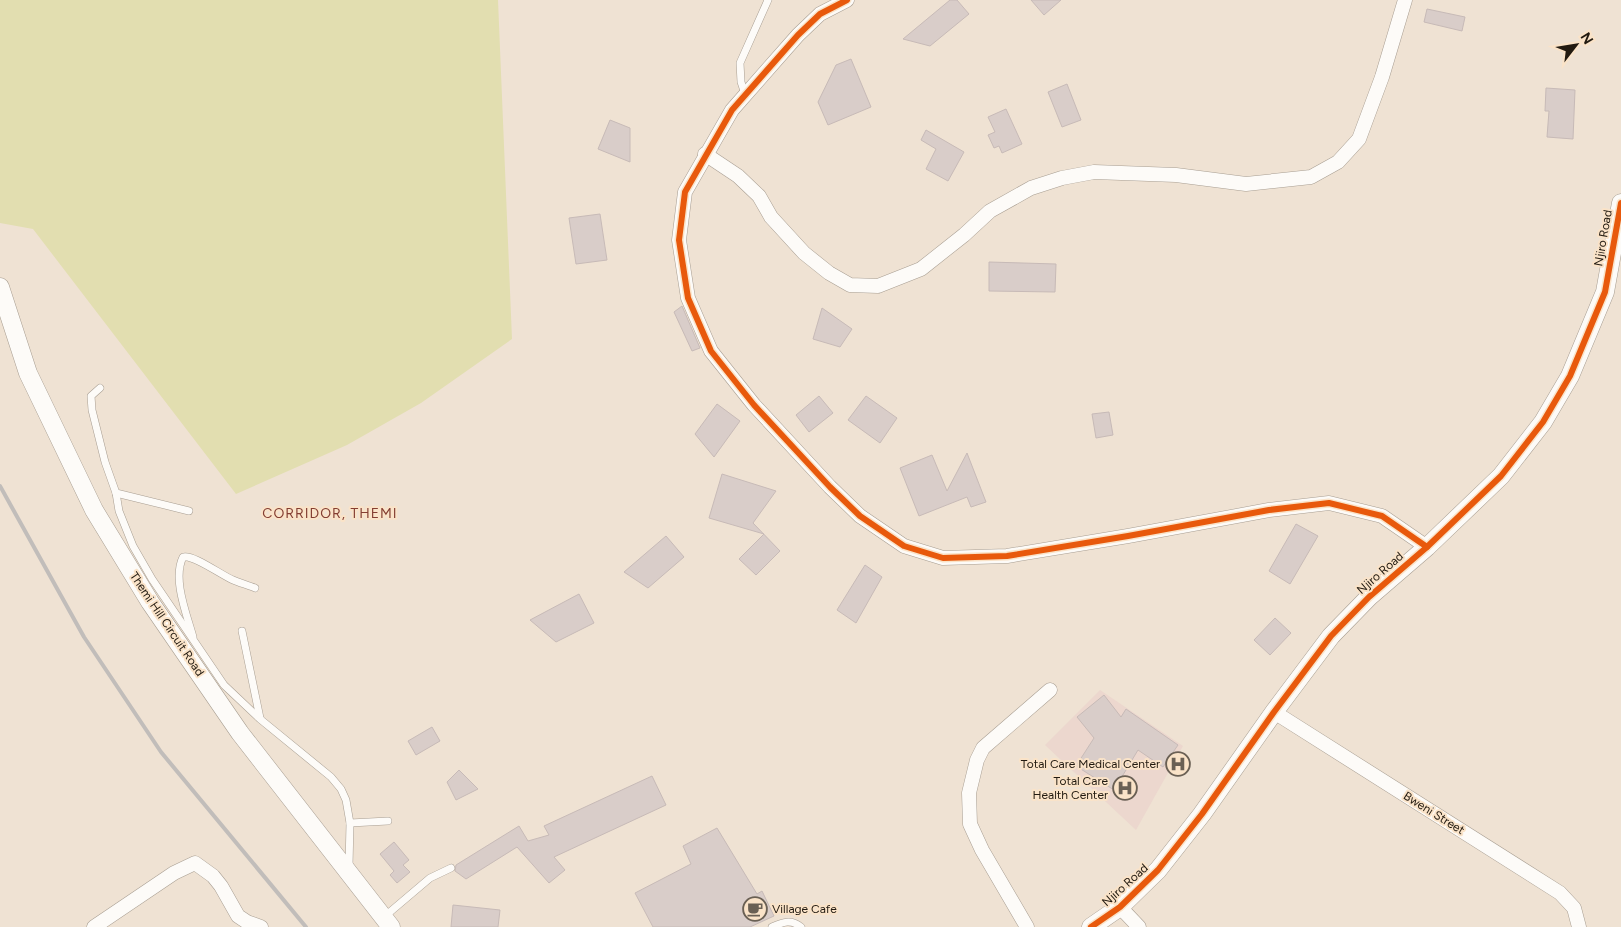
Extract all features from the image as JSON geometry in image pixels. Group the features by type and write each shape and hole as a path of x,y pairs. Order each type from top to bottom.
{"street":[{"path":"847,0 820,14 809,24 732,110 685,192 679,240 688,298 711,350 754,405 830,487 860,516 904,546 943,558 1007,556 1269,510 1329,503 1382,516 1427,547"},
{"path":"706,154 738,176 759,196 771,217 804,253 829,273 850,284 878,286 921,269 964,235 990,211 1031,188 1062,178 1094,172 1176,175 1246,184 1311,177 1338,162 1359,139 1382,77 1405,0"},
{"name":"Njiro Road","path":"1091,927 1120,908 1158,870 1331,636 1369,597 1427,547 1501,476 1543,422 1570,376 1605,292 1621,202"},
{"name":"Themi Hill Circuit Road","path":"0,287 28,373 94,510 150,602 240,733 387,922"},
{"path":"1027,927 982,850 970,824 969,793 976,760 983,748 1050,690"},
{"name":"Bweni Street","path":"1274,712 1560,893 1574,908 1579,927"},
{"path":"94,927 174,873 195,863 213,876 238,916 247,922 261,927"},
{"path":"1120,908 1139,927"}],"lane":[{"path":"746,95 741,82 740,63 768,0"},
{"path":"100,388 91,396 92,410 119,511 133,546 152,579 224,685 260,719 332,777 341,789 346,800 350,823 348,874"},
{"path":"116,494 189,511"},
{"path":"194,642 179,584 183,557 188,556 198,560 235,581 255,588"},
{"path":"242,631 260,719"},
{"path":"350,823 388,821"},
{"path":"387,922 430,878 451,868"},
{"path":"772,927 787,921 796,923 801,927"}],"shaded area":[{"path":"0,0 498,0 512,339 421,403 347,445 236,494 33,229 0,223"},
{"name":"Total Care Health Center","path":"1100,690 1183,746 1136,830 1045,745"}],"building":[{"path":"950,0 957,0 969,14 930,46 903,39"},
{"path":"1031,0 1061,0 1044,15"},
{"path":"1427,9 1465,17 1462,31 1424,22"},
{"path":"851,59 871,107 828,125 818,102 836,65"},
{"path":"1067,84 1081,120 1062,127 1048,92"},
{"path":"1546,88 1575,90 1573,139 1547,137 1549,111 1545,111"},
{"path":"1006,109 1022,144 1002,153 999,146 994,148 988,135 995,132 988,117"},
{"path":"610,120 630,128 630,162 598,149"},
{"path":"926,130 964,152 948,181 926,169 936,149 921,140"},
{"path":"600,214 607,260 576,264 569,218"},
{"path":"989,262 1056,264 1055,292 989,291"},
{"path":"682,306 700,348 692,351 674,312"},
{"path":"822,308 852,329 840,347 813,339"},
{"path":"819,396 833,413 809,432 796,415"},
{"path":"866,396 897,418 880,443 848,420"},
{"path":"717,404 740,421 714,457 695,434"},
{"path":"1109,412 1113,435 1096,438 1092,414"},
{"path":"967,453 986,502 971,507 967,497 919,516 900,468 932,455 947,491"},
{"path":"722,474 776,491 753,523 763,534 709,518"},
{"path":"1296,524 1318,536 1290,584 1269,571"},
{"path":"764,534 780,551 756,575 739,559"},
{"path":"666,536 684,557 648,588 624,572"},
{"path":"865,565 882,577 856,623 837,610"},
{"path":"579,594 594,623 556,642 530,620"},
{"path":"1275,618 1291,633 1270,655 1254,640"},
{"path":"1104,695 1121,717 1126,709 1178,745 1163,767 1138,750 1114,790 1076,766 1094,738 1077,717"},
{"path":"432,727 440,741 416,755 408,741"},
{"path":"459,770 478,789 456,800 447,782"},
{"path":"652,776 666,805 554,857 565,870 549,883 517,847 466,879 455,871 456,865 519,826 528,841 549,835 544,826"},
{"path":"717,828 757,894 762,891 774,916 750,927 653,927 635,893 691,864 683,846"},
{"path":"394,842 409,860 403,865 410,872 397,883 390,875 394,871 380,854"},
{"path":"453,905 500,910 498,927 451,927"}],"railway":[{"path":"0,486 84,637 161,752 306,927"}],"cycle path":[{"path":"847,0 820,14 798,35 732,110 685,192 679,240 688,298 711,351 754,405 830,487 860,516 904,546 943,558 1007,556 1269,510 1329,503 1382,516 1427,547"},
{"path":"1091,927 1120,907 1158,870 1202,814 1274,712 1331,636 1369,597 1427,547 1501,476 1543,422 1570,376 1605,292 1621,203"}],"place":[{"name":"Total Care Medical Center","path":"1178,764"},
{"name":"Total Care Health Center","path":"1125,788"},
{"name":"Village Cafe","path":"755,909"}],"district":[{"name":"CORRIDOR, THEMI","path":"330,513"}]}
